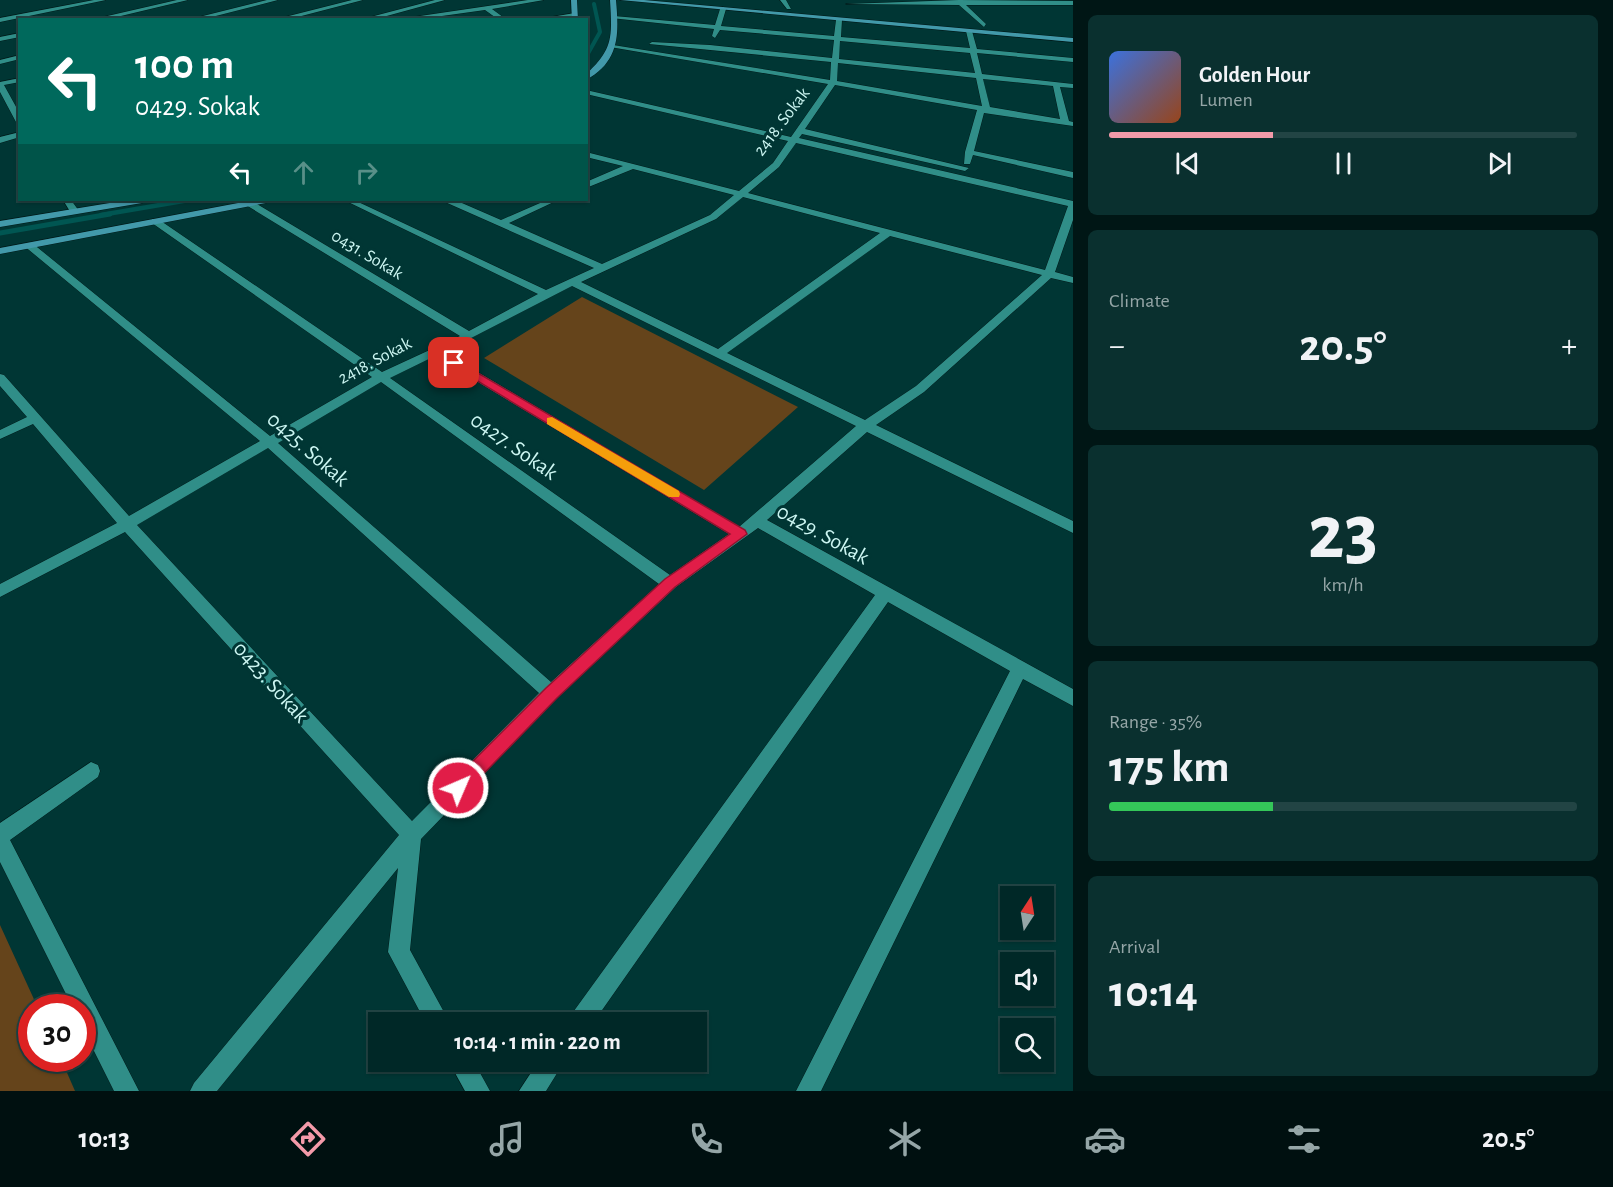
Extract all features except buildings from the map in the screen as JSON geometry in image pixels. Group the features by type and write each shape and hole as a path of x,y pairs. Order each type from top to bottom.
{"street":[{"path":"0,20 88,1 103,0"},
{"path":"88,1 114,18 185,0"},
{"path":"283,18 360,0"},
{"path":"370,18 442,0"},
{"path":"410,18 541,0"},
{"path":"574,0 575,17"},
{"path":"588,76 605,61 614,45 613,0"},
{"path":"623,0 1073,40"},
{"path":"682,0 730,2 1073,33"},
{"path":"783,0 789,8"},
{"path":"198,18 264,1 275,3"},
{"path":"848,2 1072,1"},
{"path":"848,2 858,14"},
{"path":"959,2 984,25"},
{"path":"486,7 501,18"},
{"path":"710,47 719,27 723,9"},
{"path":"284,11 299,18"},
{"path":"614,18 1073,60"},
{"path":"833,83 833,61 839,20"},
{"path":"963,179 969,152 984,110 980,76 972,51 969,31"},
{"path":"0,39 18,35"},
{"path":"614,45 710,47 1073,86"},
{"path":"614,45 1069,123 1056,84"},
{"path":"0,62 18,58"},
{"path":"905,78 906,69"},
{"path":"18,80 0,85 18,119"},
{"name":"2418. Sokak","path":"0,591 127,524 381,377 469,336 546,294 713,217 776,165 833,83"},
{"path":"904,87 904,96"},
{"path":"588,92 965,168"},
{"path":"0,109 18,104"},
{"path":"0,140 18,135"},
{"path":"757,521 865,426 920,389 1049,274 1073,205 963,179 798,135"},
{"path":"969,152 1073,175"},
{"path":"588,155 1073,280"},
{"path":"588,184 632,166"},
{"path":"68,201 74,211"},
{"path":"0,224 136,201"},
{"path":"0,251 260,201"},
{"path":"350,201 546,294"},
{"path":"450,201 602,268"},
{"path":"501,223 552,201"},
{"name":"0431. Sokak","path":"249,203 469,336"},
{"name":"0427. Sokak","path":"155,221 381,377 670,583"},
{"path":"718,354 888,232"},
{"name":"0425. Sokak","path":"28,245 269,442 551,693"},
{"path":"572,282 1073,528"},
{"path":"434,351 740,534"},
{"name":"0423. Sokak","path":"0,378 127,524 411,835"},
{"path":"0,435 35,418"},
{"name":"0429. Sokak","path":"202,1091 411,835 551,693 670,583 757,521 1073,699"},
{"path":"587,1012 885,593"},
{"path":"808,1091 1020,668"},
{"path":"0,835 92,771"},
{"path":"411,835 399,952 433,1012"},
{"path":"0,841 127,1091"},
{"path":"467,1072 478,1091"},
{"path":"531,1091 545,1072"}],"shaded area":[{"path":"582,297 798,407 704,490 484,358"},
{"path":"0,925 32,994 18,994 18,1072 67,1072 75,1091 0,1091"}],"waterway":[{"path":"588,53 600,32 594,4"},
{"path":"101,215 183,201"},
{"path":"0,233 110,214"}],"slow traffic":[{"path":"552,421 674,494"}],"route":[{"path":"454,363 740,534 670,583 551,693 458,788"}]}
